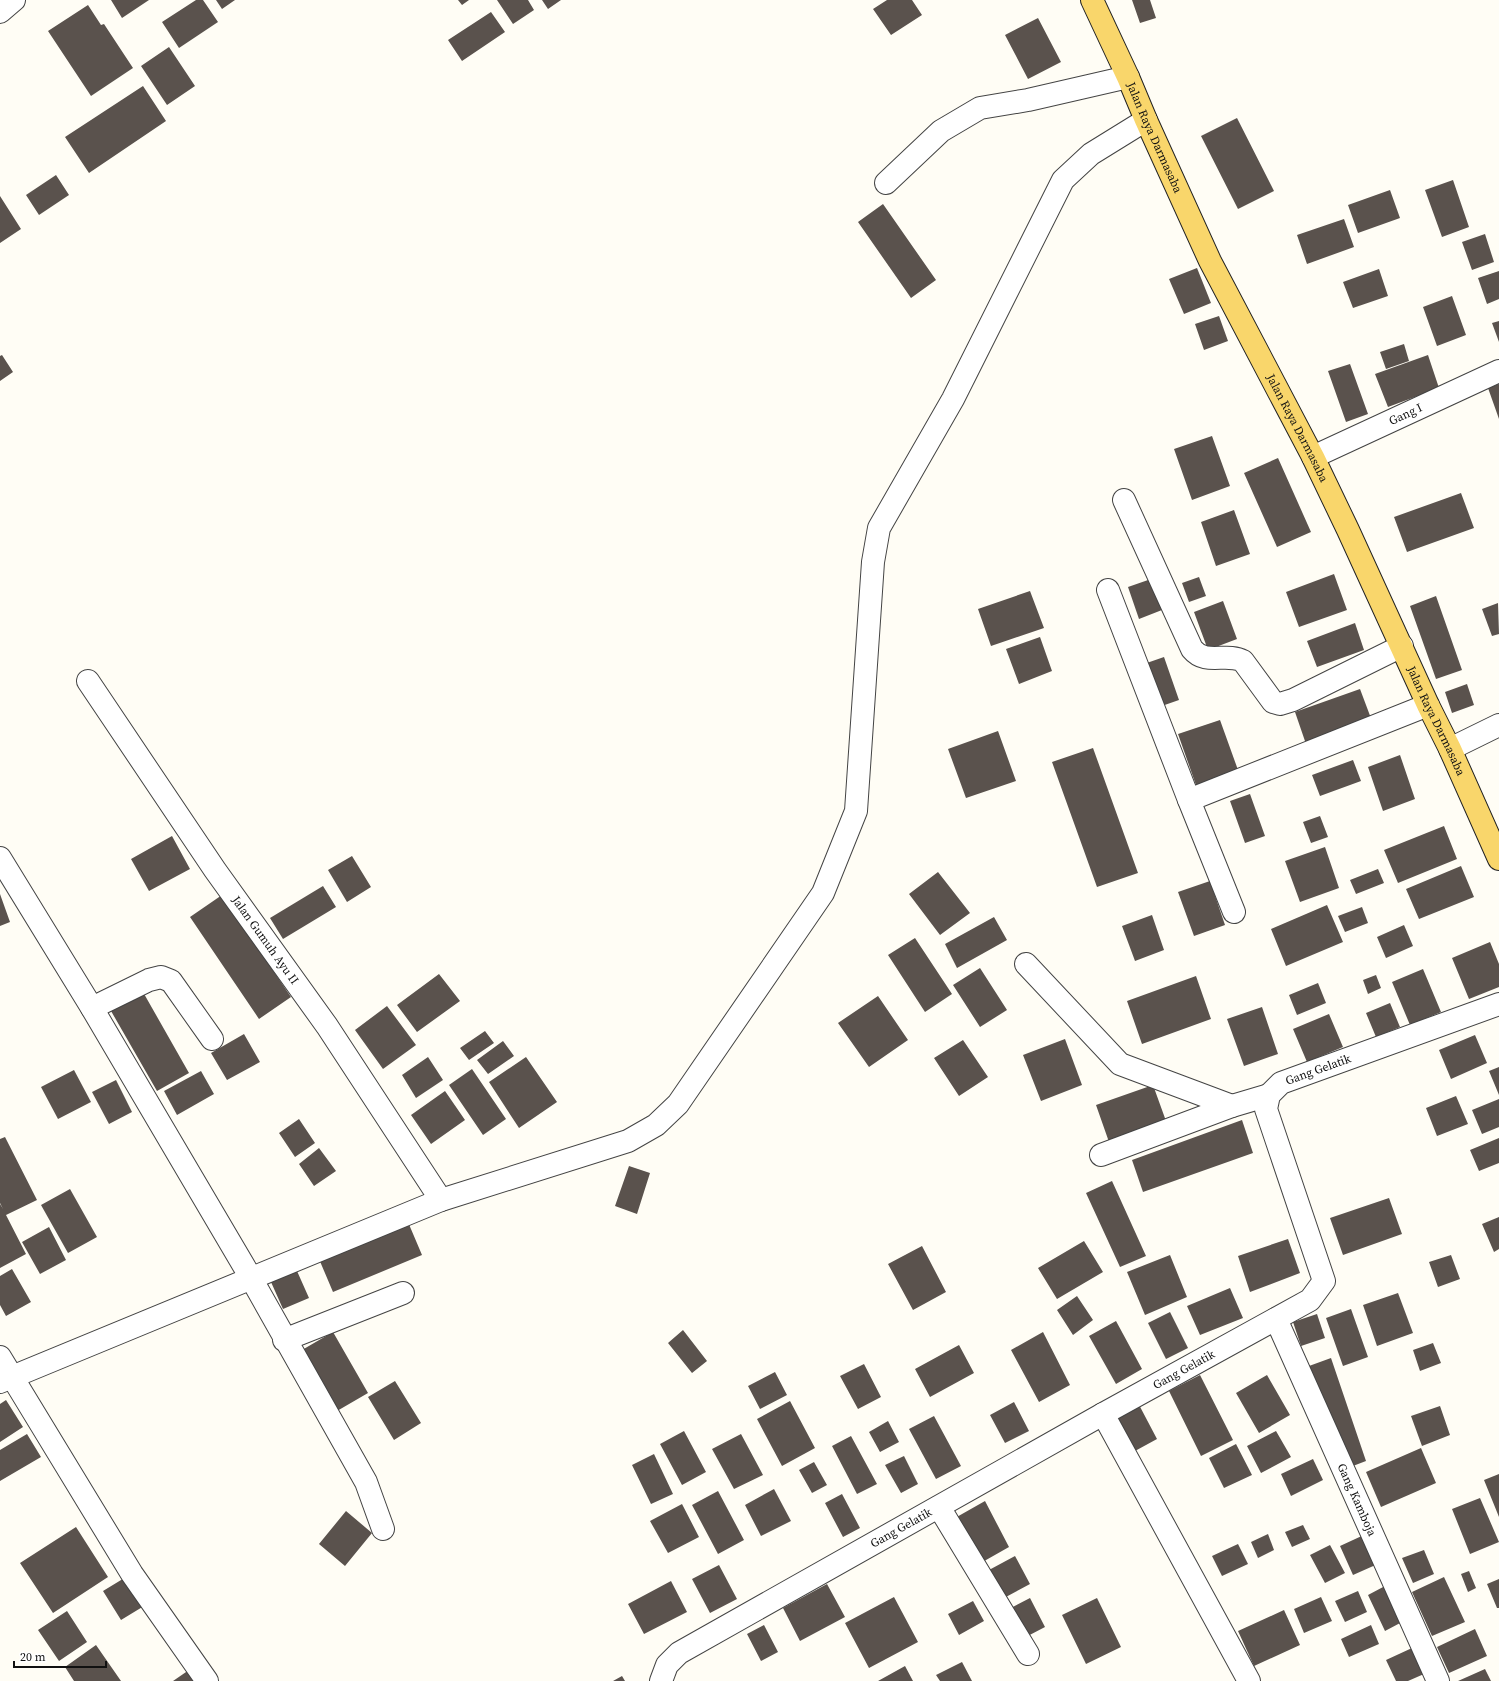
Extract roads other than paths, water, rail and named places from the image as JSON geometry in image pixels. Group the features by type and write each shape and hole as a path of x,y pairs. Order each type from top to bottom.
{"main road":[{"name":"Jalan Raya Darmasaba","path":"1092,0 1210,261 1313,457 1402,646 1428,705 1450,749 1499,859"}],"street":[{"path":"0,12 14,0"},
{"path":"886,183 941,131 980,108 1028,100 1128,77"},
{"path":"6,1379 441,1200 628,1141 656,1125 678,1104 823,893 856,811 873,562 879,528 953,399 1063,180 1090,154 1146,120"},
{"name":"Gang I","path":"1313,457 1499,371"},
{"path":"1124,500 1192,649 1197,655 1203,658 1238,658 1243,661 1273,702 1280,704 1293,700 1402,646"},
{"path":"1108,590 1234,912"},
{"name":"Jalan Gumuh Ayu II","path":"88,681 215,870 327,1026 441,1200"},
{"path":"1189,800 1428,705"},
{"path":"1450,749 1499,725"},
{"path":"0,858 92,1008 251,1278 284,1340 366,1482 383,1529"},
{"path":"1026,964 1120,1064 1232,1106"},
{"path":"92,1008 149,980 161,977 172,981 212,1039"},
{"name":"Gang Gelatik","path":"661,1681 667,1665 678,1653 1103,1414 1310,1300 1324,1281 1266,1109 1269,1095 1281,1084 1499,1004"},
{"path":"1101,1155 1232,1106 1269,1095"},
{"path":"284,1340 403,1292"},
{"name":"Gang Kamboja","path":"1276,1319 1438,1681"},
{"path":"0,1357 6,1379 132,1574 207,1681"},
{"path":"1103,1414 1248,1681"},
{"path":"939,1507 1028,1654"}]}
